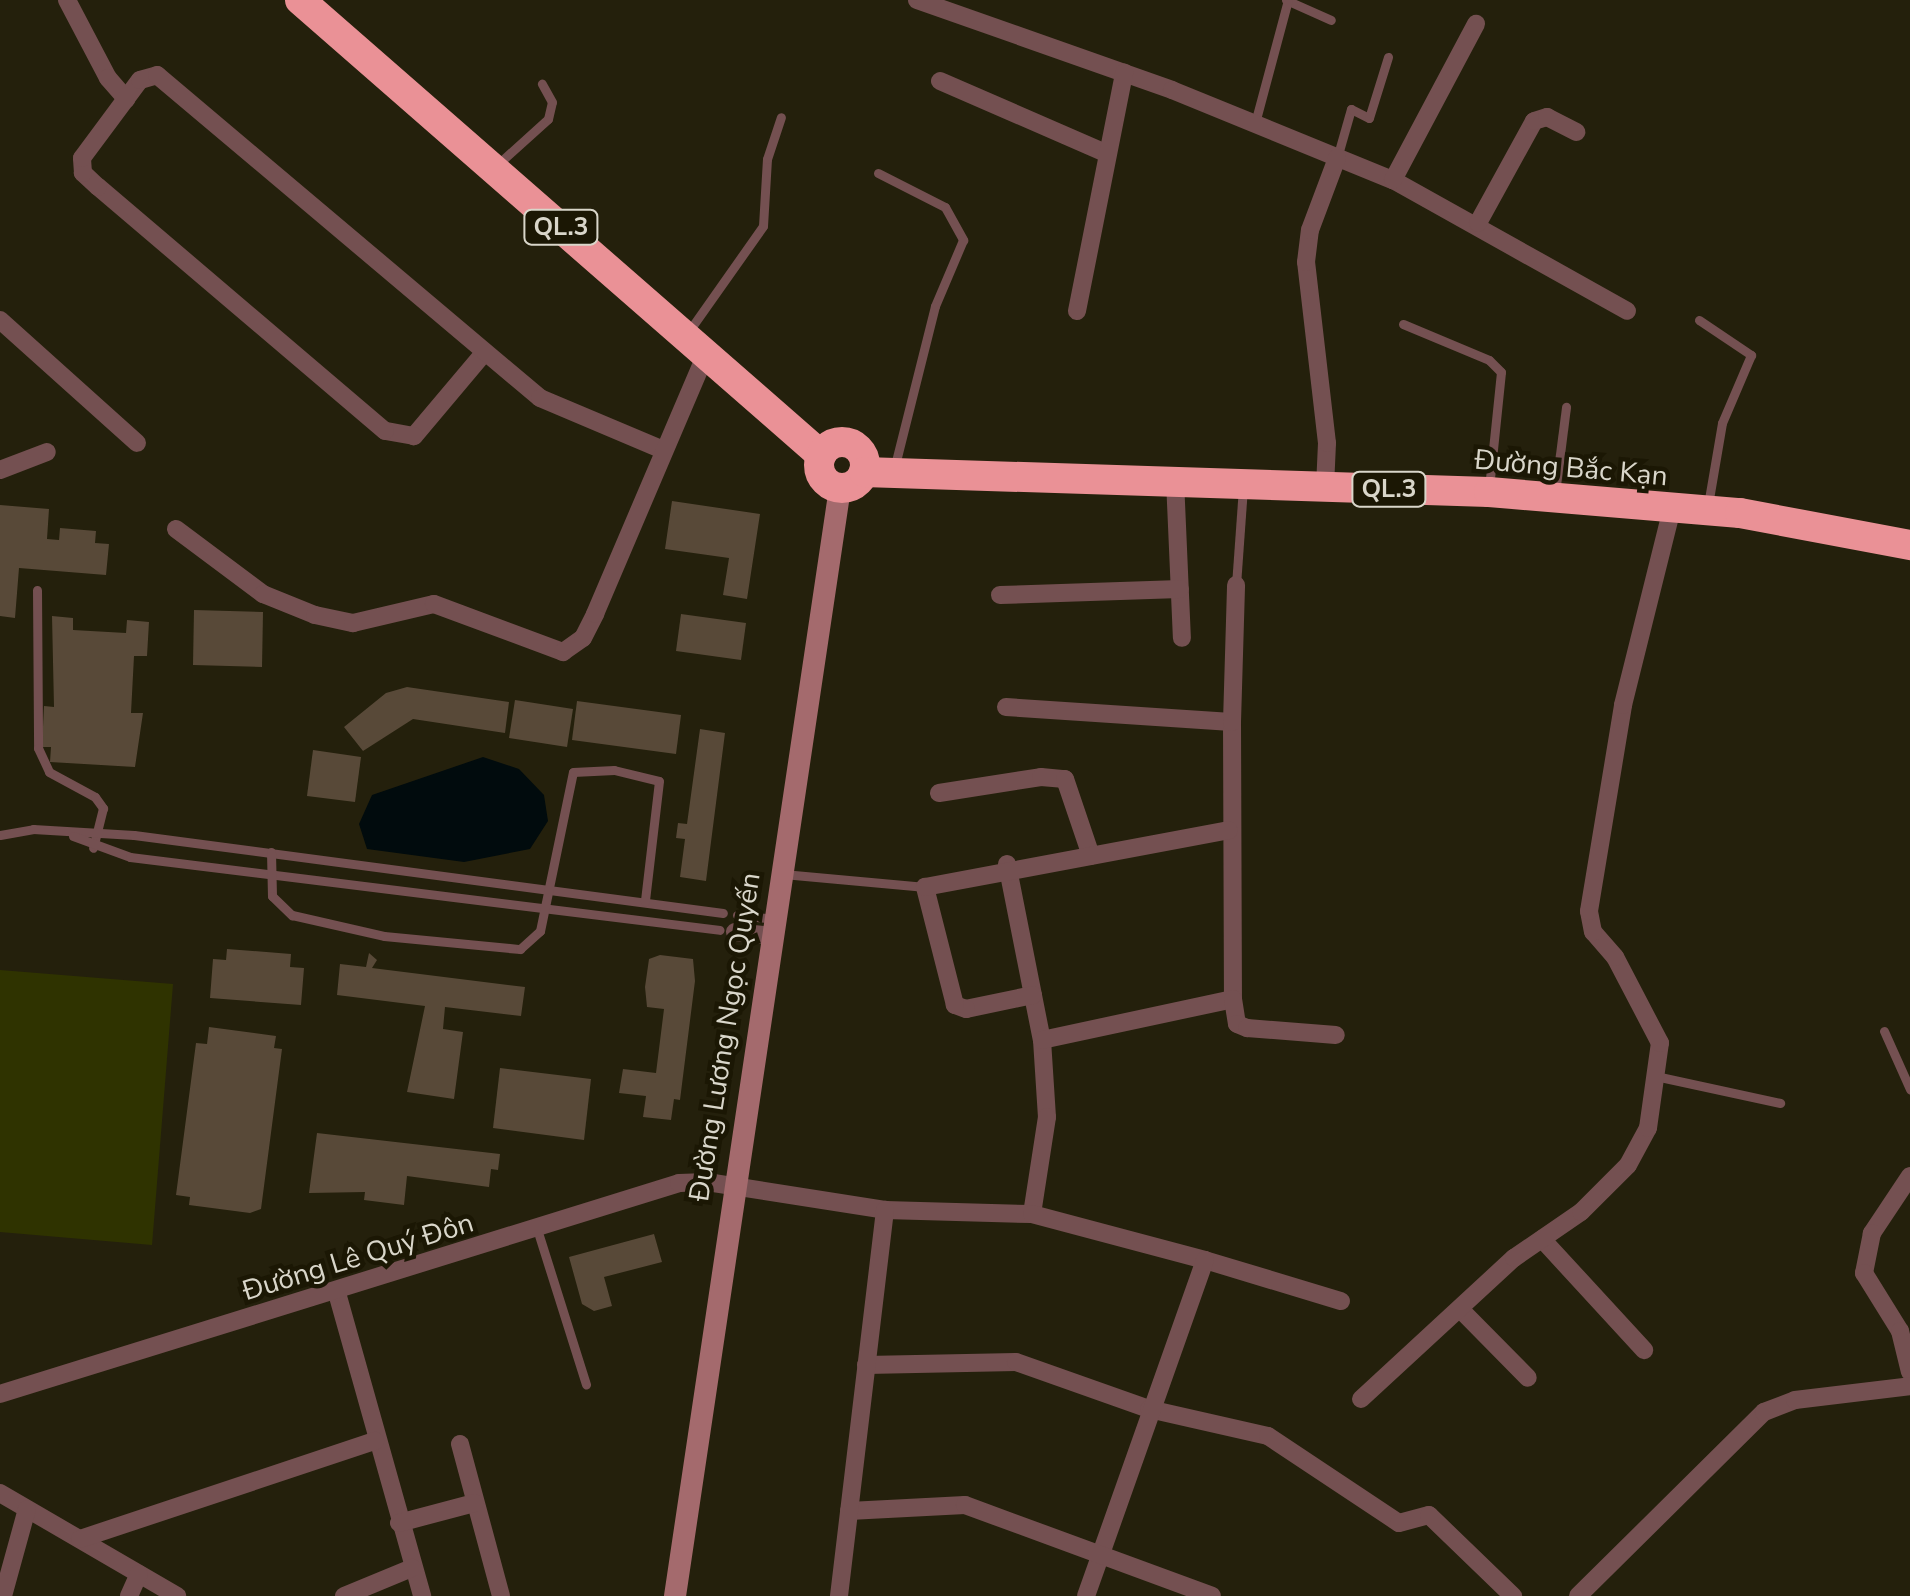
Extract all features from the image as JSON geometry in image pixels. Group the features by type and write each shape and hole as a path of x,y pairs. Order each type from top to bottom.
{"highway":[{"name":"QL.3","path":"300,0 492,170 698,342 821,455 828,446 850,444 860,450 866,477"},
{"name":"Đường Bắc Kạn","path":"866,477 1174,480 1489,492 1707,511 1910,545"}],"main road":[{"name":"Đường Lương Ngọc Quyến","path":"675,1596 780,874 866,477"}],"street":[{"path":"68,0 108,78 126,99"},
{"path":"916,0 1124,73 1393,180 1478,223 1627,311"},
{"path":"1393,180 1476,24"},
{"path":"1077,311 1103,152 1124,73"},
{"path":"484,353 414,436 385,430 84,173 82,158 140,80 156,76 484,353 558,409 663,450"},
{"path":"940,82 1103,152"},
{"path":"1478,223 1534,121 1548,117 1576,132"},
{"path":"1325,486 1306,262 1310,230 1337,158"},
{"path":"0,320 137,442"},
{"path":"176,529 263,594 316,615 352,623 434,604 564,652 589,626 663,450 698,342"},
{"path":"0,470 47,452"},
{"path":"1174,480 1182,638"},
{"path":"1361,1399 1542,1238 1581,1212 1628,1164 1648,1128 1660,1077 1660,1042 1615,956 1593,932 1589,910 1624,706 1672,508"},
{"path":"1236,585 1229,830 1237,1024 1336,1036"},
{"path":"1000,595 1180,589"},
{"path":"1006,707 1232,722"},
{"path":"939,793 1042,776 1064,780 1091,856"},
{"path":"1033,995 966,1010 955,1005 925,887 1008,866 1091,856 1229,830"},
{"path":"1008,866 1042,1040 1046,1117 1032,1214"},
{"path":"731,926 772,928"},
{"path":"1042,1040 1233,999"},
{"path":"1910,1176 1872,1233 1864,1273 1900,1331 1910,1372"},
{"name":"Đường Lê Quý Đôn","path":"0,1394 337,1294 679,1183 885,1210 1032,1214 1205,1260 1341,1302"},
{"path":"839,1596 885,1210"},
{"path":"1542,1238 1644,1350"},
{"path":"1086,1596 1149,1409 1205,1260"},
{"path":"337,1294 375,1442 422,1596"},
{"path":"1462,1310 1528,1378"},
{"path":"866,1366 1016,1362 1149,1409 1268,1436 1399,1523 1429,1515 1513,1596"},
{"path":"1578,1596 1764,1412 1795,1400 1910,1386"},
{"path":"80,1539 375,1442"},
{"path":"460,1444 501,1596"},
{"path":"0,1493 176,1596"},
{"path":"399,1523 474,1503"},
{"path":"849,1511 965,1504 1212,1596"},
{"path":"3,1596 27,1509"},
{"path":"344,1596 412,1568"},
{"path":"128,1596 139,1574"}],"lane":[{"path":"1255,124 1287,0 1331,20"},
{"path":"1337,158 1351,109 1369,118 1388,57"},
{"path":"492,170 548,119 552,102 542,84"},
{"path":"698,342 763,226 766,159 780,117"},
{"path":"866,477 963,240 945,207 878,173"},
{"path":"1699,320 1752,355 1722,423 1707,511"},
{"path":"1402,324 1489,360 1501,372 1489,492"},
{"path":"1554,497 1566,406"},
{"path":"1236,585 1243,484"},
{"path":"37,590 38,748 49,772 95,797 102,808 93,848"},
{"path":"271,852 267,876 272,896 292,915 433,942 520,949 540,931 546,887 573,772 614,770 659,781 646,901"},
{"path":"0,835 33,828 70,835 93,848 267,876 544,911 731,926"},
{"path":"70,835 96,831 722,913"},
{"path":"378,890 381,866"},
{"path":"780,874 925,887"},
{"path":"448,898 450,875"},
{"path":"1884,1031 1910,1089"},
{"path":"1660,1077 1780,1102"},
{"path":"537,1229 586,1384"}],"green space":[{"path":"0,970 173,984 152,1245 0,1232"}],"shaded area":[{"path":"483,757 519,769 544,795 548,821 530,849 464,862 367,849 359,824 372,795"}],"building":[{"path":"672,501 760,514 747,599 723,595 729,558 665,549"},
{"path":"0,505 49,509 47,539 59,540 60,528 96,531 95,543 109,544 106,575 19,568 15,618 0,616"},
{"path":"194,610 263,612 262,667 193,665"},
{"path":"681,614 746,623 741,660 676,651"},
{"path":"52,616 73,618 73,630 126,633 127,620 149,622 147,656 134,656 131,713 143,713 135,767 50,762 51,747 42,747 44,706 54,707"},
{"path":"407,687 509,702 505,733 413,719 363,751 344,727 386,693"},
{"path":"515,700 573,709 567,747 509,738"},
{"path":"577,701 681,715 676,754 572,740"},
{"path":"700,729 725,733 706,881 680,877 685,839 676,838 678,823 687,824"},
{"path":"313,750 361,757 355,802 307,796"},
{"path":"227,949 291,954 290,967 304,968 301,1005 210,998 213,959 226,960"},
{"path":"369,953 377,960 372,968 525,987 521,1016 445,1007 443,1029 463,1032 454,1099 407,1092 425,1006 337,995 340,964 366,967"},
{"path":"660,955 693,959 695,981 680,1100 674,1099 671,1120 643,1117 646,1096 619,1093 623,1069 656,1073 664,1009 647,1007 645,987 649,959"},
{"path":"209,1027 276,1036 274,1048 282,1049 261,1209 250,1213 189,1205 190,1197 176,1195 196,1043 207,1044"},
{"path":"500,1068 591,1079 584,1140 493,1128"},
{"path":"317,1133 500,1154 498,1170 491,1169 489,1187 407,1176 404,1205 364,1200 365,1192 309,1193"},
{"path":"654,1234 662,1262 604,1277 612,1306 594,1311 582,1304 569,1257"}]}
